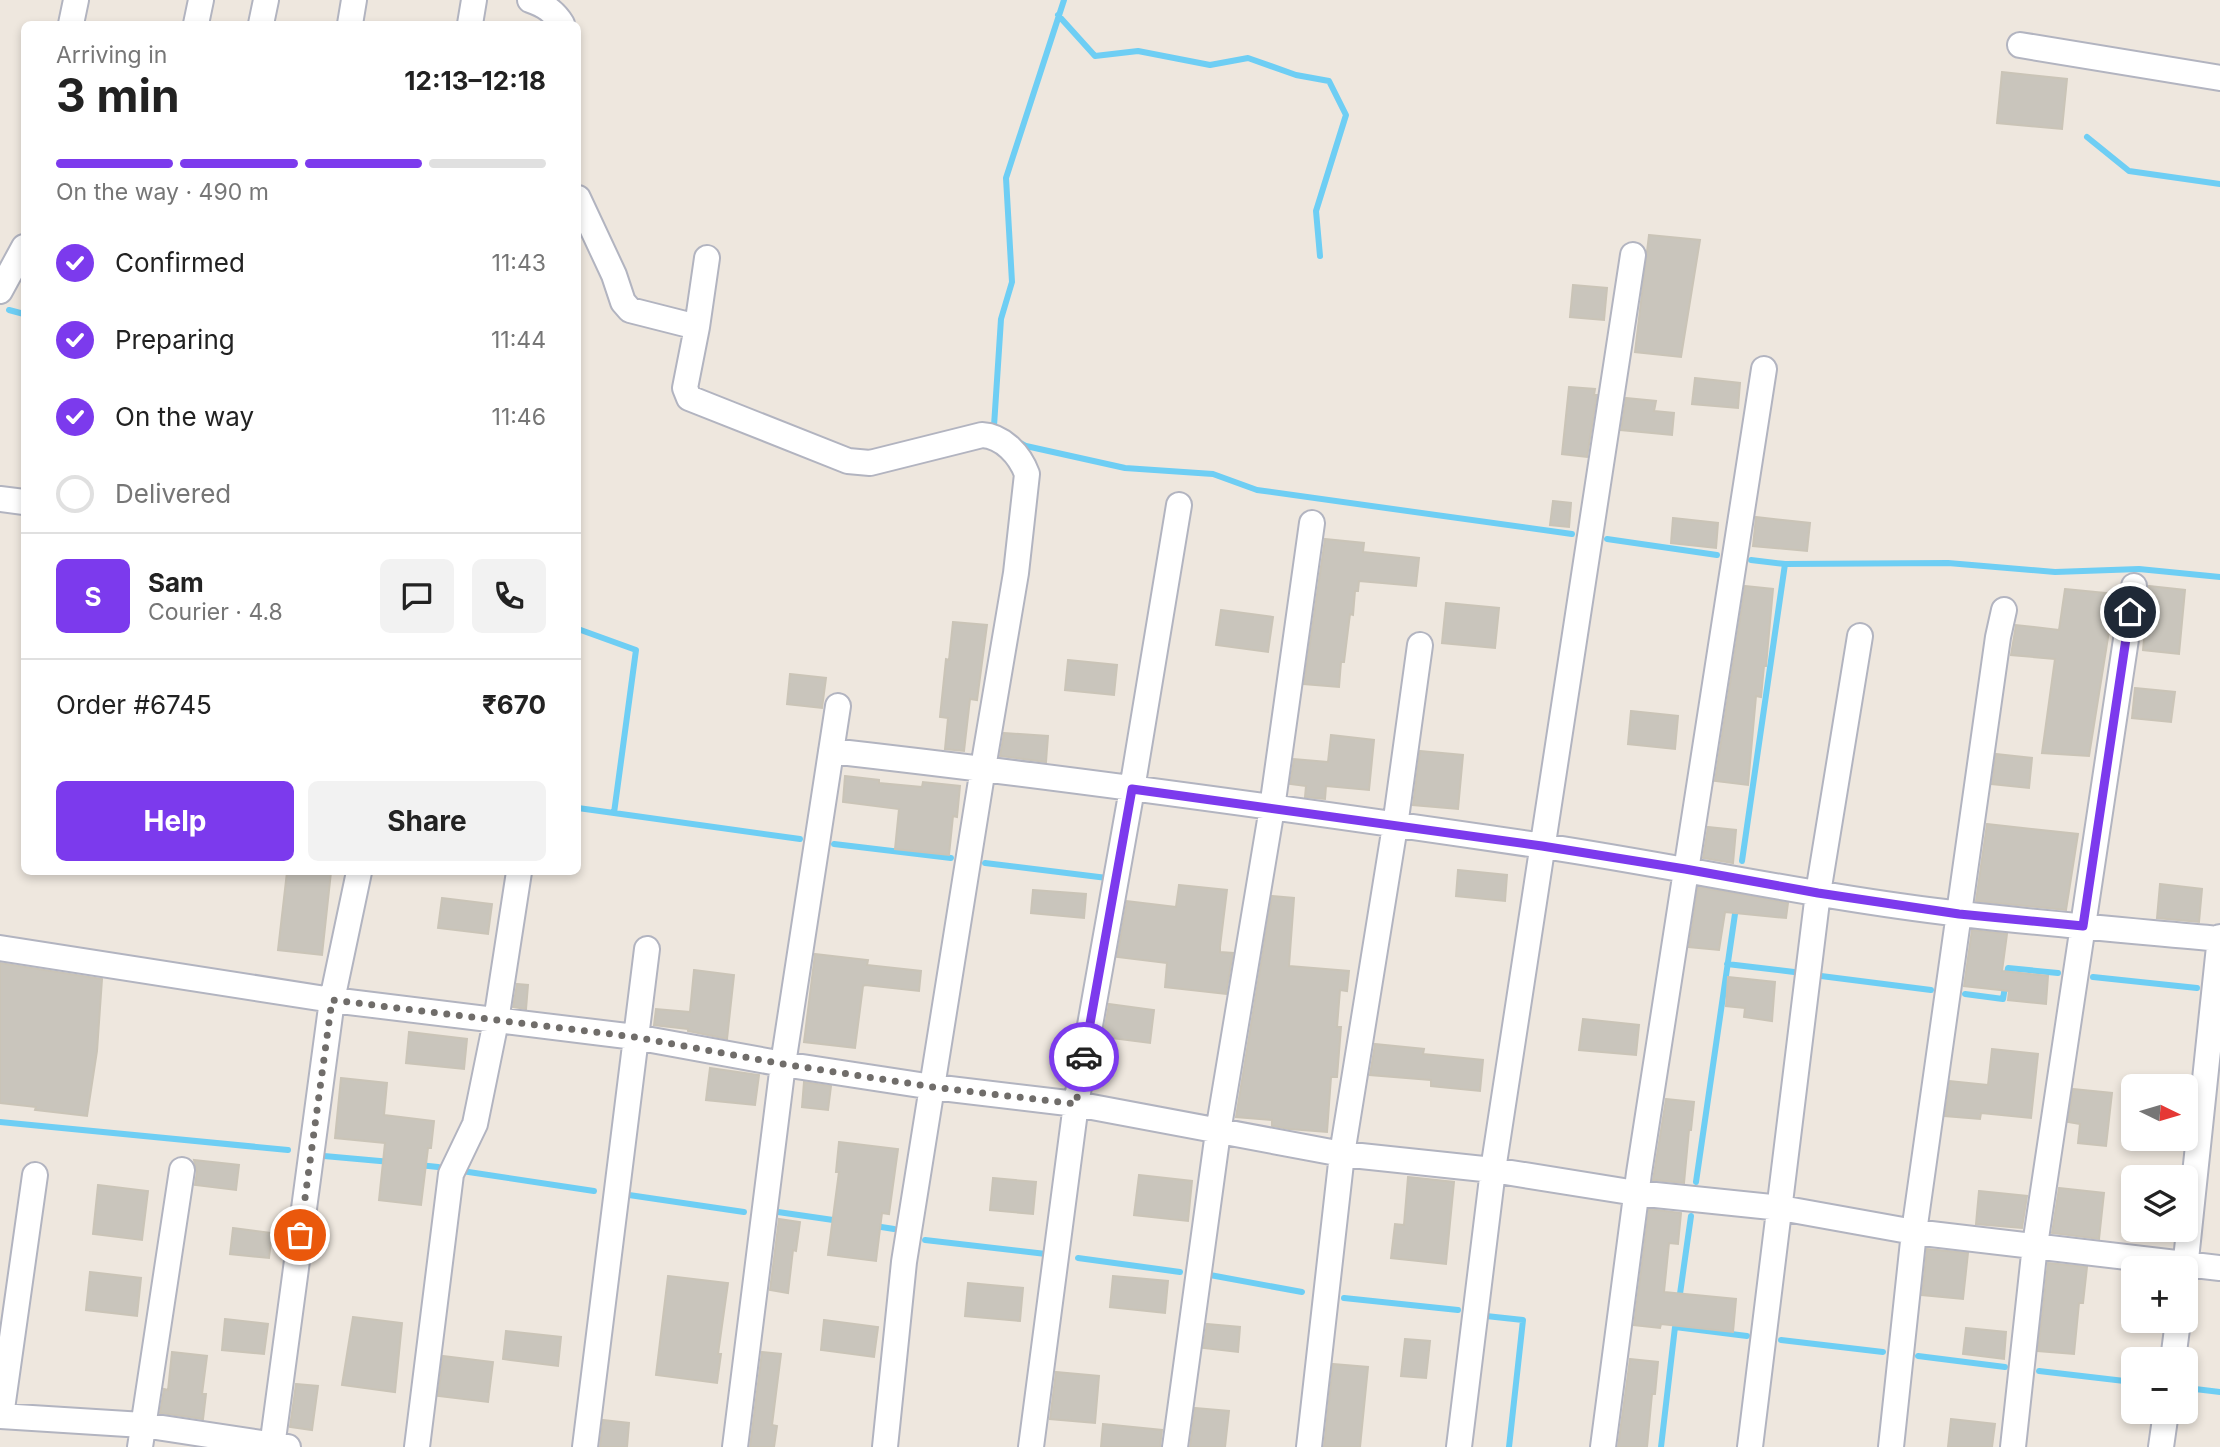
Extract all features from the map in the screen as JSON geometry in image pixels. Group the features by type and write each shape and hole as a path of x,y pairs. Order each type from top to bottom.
{"street":[{"path":"72,21 76,0"},
{"path":"197,21 201,0"},
{"path":"262,21 266,0"},
{"path":"350,21 354,0"},
{"path":"470,21 474,0"},
{"path":"530,0 556,14 560,21"},
{"path":"2020,45 2220,78"},
{"path":"581,204 614,275 623,302 630,310 697,327"},
{"path":"0,291 21,252"},
{"path":"1459,1447 1493,1170 1633,255"},
{"path":"707,258 685,388 688,398 848,461 870,464 982,435 993,436 1022,460 1027,474 1016,573 904,1262 885,1447"},
{"path":"1603,1447 1636,1193 1764,369"},
{"path":"0,499 21,502"},
{"path":"1031,1447 1076,1104 1179,505"},
{"path":"1175,1447 1218,1132 1272,808 1312,523"},
{"path":"2013,1447 2035,1245 2134,586"},
{"path":"1891,1447 1914,1232 2004,610"},
{"path":"1750,1447 1818,893 1860,636"},
{"path":"1309,1447 1342,1154 1395,826 1420,645"},
{"path":"735,1447 783,1064 838,706"},
{"path":"831,751 983,768 1542,846 1959,914 2220,939 2186,1256"},
{"path":"35,1175 1,1416 141,1436 278,1446 332,1000 358,875"},
{"path":"417,1447 451,1174 475,1124 496,1021 519,875"},
{"path":"0,948 332,1000 635,1037 783,1064 933,1087 1076,1104 1342,1154 1493,1170 1636,1193 1781,1208 1914,1232 2121,1257"},
{"path":"585,1447 647,949"},
{"path":"141,1436 182,1170"},
{"path":"2198,1267 2220,1268"},
{"path":"2161,1447 2164,1424"}],"building":[{"path":"2002,72 2067,79 2062,129 1997,123"},
{"path":"1649,235 1700,240 1681,357 1635,352"},
{"path":"1573,285 1607,288 1604,320 1570,317"},
{"path":"1695,378 1740,383 1738,408 1692,404"},
{"path":"1569,387 1595,389 1594,395 1597,395 1587,457 1562,454"},
{"path":"1626,398 1656,401 1654,411 1674,413 1672,435 1621,430"},
{"path":"1553,501 1571,503 1569,527 1550,525"},
{"path":"1756,517 1810,523 1807,551 1753,546"},
{"path":"1673,518 1718,523 1716,548 1671,543"},
{"path":"1325,539 1364,543 1363,552 1419,558 1416,586 1359,581 1358,591 1355,591 1353,615 1350,614 1339,687 1304,684"},
{"path":"1745,586 1773,589 1766,666 1761,697 1756,696 1748,785 1715,781"},
{"path":"2149,586 2185,590 2179,654 2143,650"},
{"path":"2065,589 2115,594 2089,756 2042,753 2055,659 2011,655 2016,625 2059,630"},
{"path":"1446,603 1499,608 1495,648 1442,643"},
{"path":"1221,610 1273,617 1268,652 1216,645"},
{"path":"953,622 987,625 977,700 970,699 964,751 945,749 948,718 940,717"},
{"path":"1068,660 1117,665 1114,695 1065,690"},
{"path":"790,674 826,678 822,708 787,704"},
{"path":"2135,688 2175,692 2171,722 2132,718"},
{"path":"1631,711 1678,716 1675,749 1628,744"},
{"path":"1004,733 1048,736 1046,762 1000,756"},
{"path":"1331,735 1374,740 1369,790 1326,786 1325,799 1305,797 1306,786 1290,784 1294,759 1328,762"},
{"path":"1420,751 1463,755 1458,809 1413,805"},
{"path":"1996,754 2032,758 2029,788 1992,784"},
{"path":"845,776 879,780 879,783 922,787 923,782 960,786 957,817 953,816 949,855 895,849 899,809 843,802"},
{"path":"1987,824 2078,834 2066,910 1976,901"},
{"path":"1708,827 1736,830 1733,863 1703,858"},
{"path":"1458,870 1507,875 1505,901 1456,896"},
{"path":"287,875 331,875 322,955 278,950"},
{"path":"2160,884 2202,889 2199,922 2157,918"},
{"path":"1179,885 1227,890 1220,952 1233,953 1226,994 1165,987 1167,963 1117,957 1127,901 1176,907"},
{"path":"1698,887 1788,903 1786,918 1725,912 1719,950 1689,947"},
{"path":"1033,890 1086,894 1084,918 1031,913"},
{"path":"1272,896 1294,898 1289,966 1349,971 1347,991 1340,990 1337,1027 1341,1027 1337,1077 1331,1077 1327,1132 1289,1129 1272,1126 1272,1120 1236,1117"},
{"path":"442,898 492,904 488,934 438,928"},
{"path":"1972,930 2007,934 2002,971 2048,976 2046,1004 2008,1000 2009,991 1964,986"},
{"path":"815,954 868,960 867,965 921,971 919,991 865,985 855,1048 804,1042"},
{"path":"0,963 102,979 97,1051 87,1116 0,1103"},
{"path":"694,970 734,975 727,1039 688,1029 654,1025 656,1009 690,1012"},
{"path":"1728,977 1775,982 1772,1021 1744,1017 1745,1008 1726,1006"},
{"path":"517,984 528,985 526,1009 513,1007"},
{"path":"1109,1004 1154,1010 1150,1043 1103,1037"},
{"path":"1583,1019 1639,1025 1636,1055 1579,1050"},
{"path":"409,1032 467,1039 464,1069 406,1063"},
{"path":"1375,1044 1424,1049 1423,1054 1483,1060 1480,1091 1431,1086 1431,1080 1370,1075"},
{"path":"1992,1049 2038,1054 2031,1118 1981,1113 1980,1119 1945,1116 1950,1081 1988,1085"},
{"path":"710,1068 759,1075 755,1105 706,1100"},
{"path":"341,1078 387,1083 384,1115 434,1121 421,1205 379,1200 385,1143 335,1138"},
{"path":"804,1082 831,1086 828,1110 802,1107"},
{"path":"2073,1089 2112,1093 2106,1146 2078,1143 2080,1124 2068,1122"},
{"path":"1666,1099 1694,1102 1684,1183 1653,1180"},
{"path":"839,1142 898,1149 889,1214 882,1213 876,1261 828,1255 839,1172 836,1172"},
{"path":"194,1160 239,1165 236,1190 195,1185 197,1172"},
{"path":"1139,1175 1192,1181 1188,1221 1134,1215"},
{"path":"1408,1177 1454,1182 1446,1264 1391,1258 1395,1224 1404,1225"},
{"path":"993,1178 1036,1182 1033,1214 990,1210"},
{"path":"98,1185 148,1191 142,1240 93,1234"},
{"path":"2059,1188 2104,1193 2099,1239 2052,1233"},
{"path":"1979,1191 2027,1196 2022,1228 1976,1224"},
{"path":"1649,1209 1681,1213 1678,1244 1669,1243 1664,1292 1736,1299 1733,1332 1661,1324 1660,1328 1634,1325"},
{"path":"779,1219 800,1222 796,1251 793,1250 788,1293 770,1290"},
{"path":"233,1228 272,1233 269,1258 230,1254"},
{"path":"1927,1249 1968,1253 1963,1299 1922,1295"},
{"path":"2048,1263 2087,1267 2083,1303 2079,1303 2074,1354 2038,1351"},
{"path":"90,1272 141,1278 137,1316 86,1310"},
{"path":"668,1276 728,1283 718,1354 721,1354 717,1383 656,1375"},
{"path":"1113,1276 1168,1281 1165,1313 1110,1307"},
{"path":"968,1283 1023,1288 1020,1321 965,1316"},
{"path":"353,1317 402,1323 395,1392 342,1385"},
{"path":"225,1319 268,1324 264,1354 222,1350"},
{"path":"824,1320 878,1327 874,1357 821,1350"},
{"path":"1207,1324 1240,1327 1238,1352 1203,1348"},
{"path":"1966,1328 2006,1332 2004,1359 1963,1354"},
{"path":"506,1331 561,1337 558,1366 503,1359"},
{"path":"1405,1339 1430,1341 1426,1378 1401,1376"},
{"path":"172,1352 207,1356 202,1394 206,1394 203,1419 160,1413 164,1389 168,1390"},
{"path":"762,1352 781,1354 772,1425 777,1426 774,1447 750,1447"},
{"path":"443,1356 493,1362 488,1402 438,1396"},
{"path":"1630,1359 1658,1362 1647,1447 1618,1447"},
{"path":"1333,1364 1368,1367 1360,1447 1324,1447"},
{"path":"1056,1372 1099,1376 1095,1423 1050,1419"},
{"path":"296,1384 318,1386 312,1430 290,1427"},
{"path":"1195,1408 1229,1411 1225,1447 1190,1447"},
{"path":"1951,1419 1995,1424 1992,1447 1948,1447"},
{"path":"603,1420 629,1423 627,1447 600,1447"},
{"path":"1103,1424 1162,1430 1160,1447 1101,1447"}],"waterway":[{"path":"999,429 994,426 1001,319 1012,282 1006,178 1064,0"},
{"path":"1058,15 1095,56 1138,51 1210,65 1248,58 1296,75 1329,81 1346,115 1316,211 1320,256"},
{"path":"2087,137 2129,171 2220,184"},
{"path":"9,310 21,313"},
{"path":"1017,441 1026,446 1125,468 1213,474 1257,490 1572,534"},
{"path":"1607,539 1717,555"},
{"path":"1742,861 1785,564 1751,560"},
{"path":"1785,564 1948,563 2055,572 2139,569 2220,577"},
{"path":"581,630 636,650 614,813 800,839"},
{"path":"581,808 614,813"},
{"path":"834,844 951,858"},
{"path":"985,863 1107,878"},
{"path":"1696,1182 1736,907"},
{"path":"1727,964 1794,972"},
{"path":"1965,994 2003,999 2008,968 2058,973"},
{"path":"1821,976 1931,990"},
{"path":"2093,977 2197,988"},
{"path":"0,1122 288,1150"},
{"path":"324,1156 391,1162"},
{"path":"419,1165 438,1167"},
{"path":"462,1171 594,1191"},
{"path":"629,1195 744,1212"},
{"path":"778,1212 840,1221"},
{"path":"1679,1301 1691,1216"},
{"path":"875,1226 894,1229"},
{"path":"925,1240 1046,1254"},
{"path":"1078,1258 1180,1272"},
{"path":"1210,1275 1302,1292"},
{"path":"1344,1298 1458,1310"},
{"path":"1486,1316 1523,1320 1509,1447"},
{"path":"1661,1447 1675,1327 1747,1336"},
{"path":"1781,1340 1883,1352"},
{"path":"1918,1356 2005,1367"},
{"path":"2039,1371 2121,1381"},
{"path":"2198,1389 2220,1392"}],"way so far":[{"path":"300,1235 332,1000 635,1037 783,1064 933,1087 1076,1104 1084,1057"}],"route":[{"path":"1084,1057 1132,789 1542,846 1959,914 2083,926 2130,612"}]}
